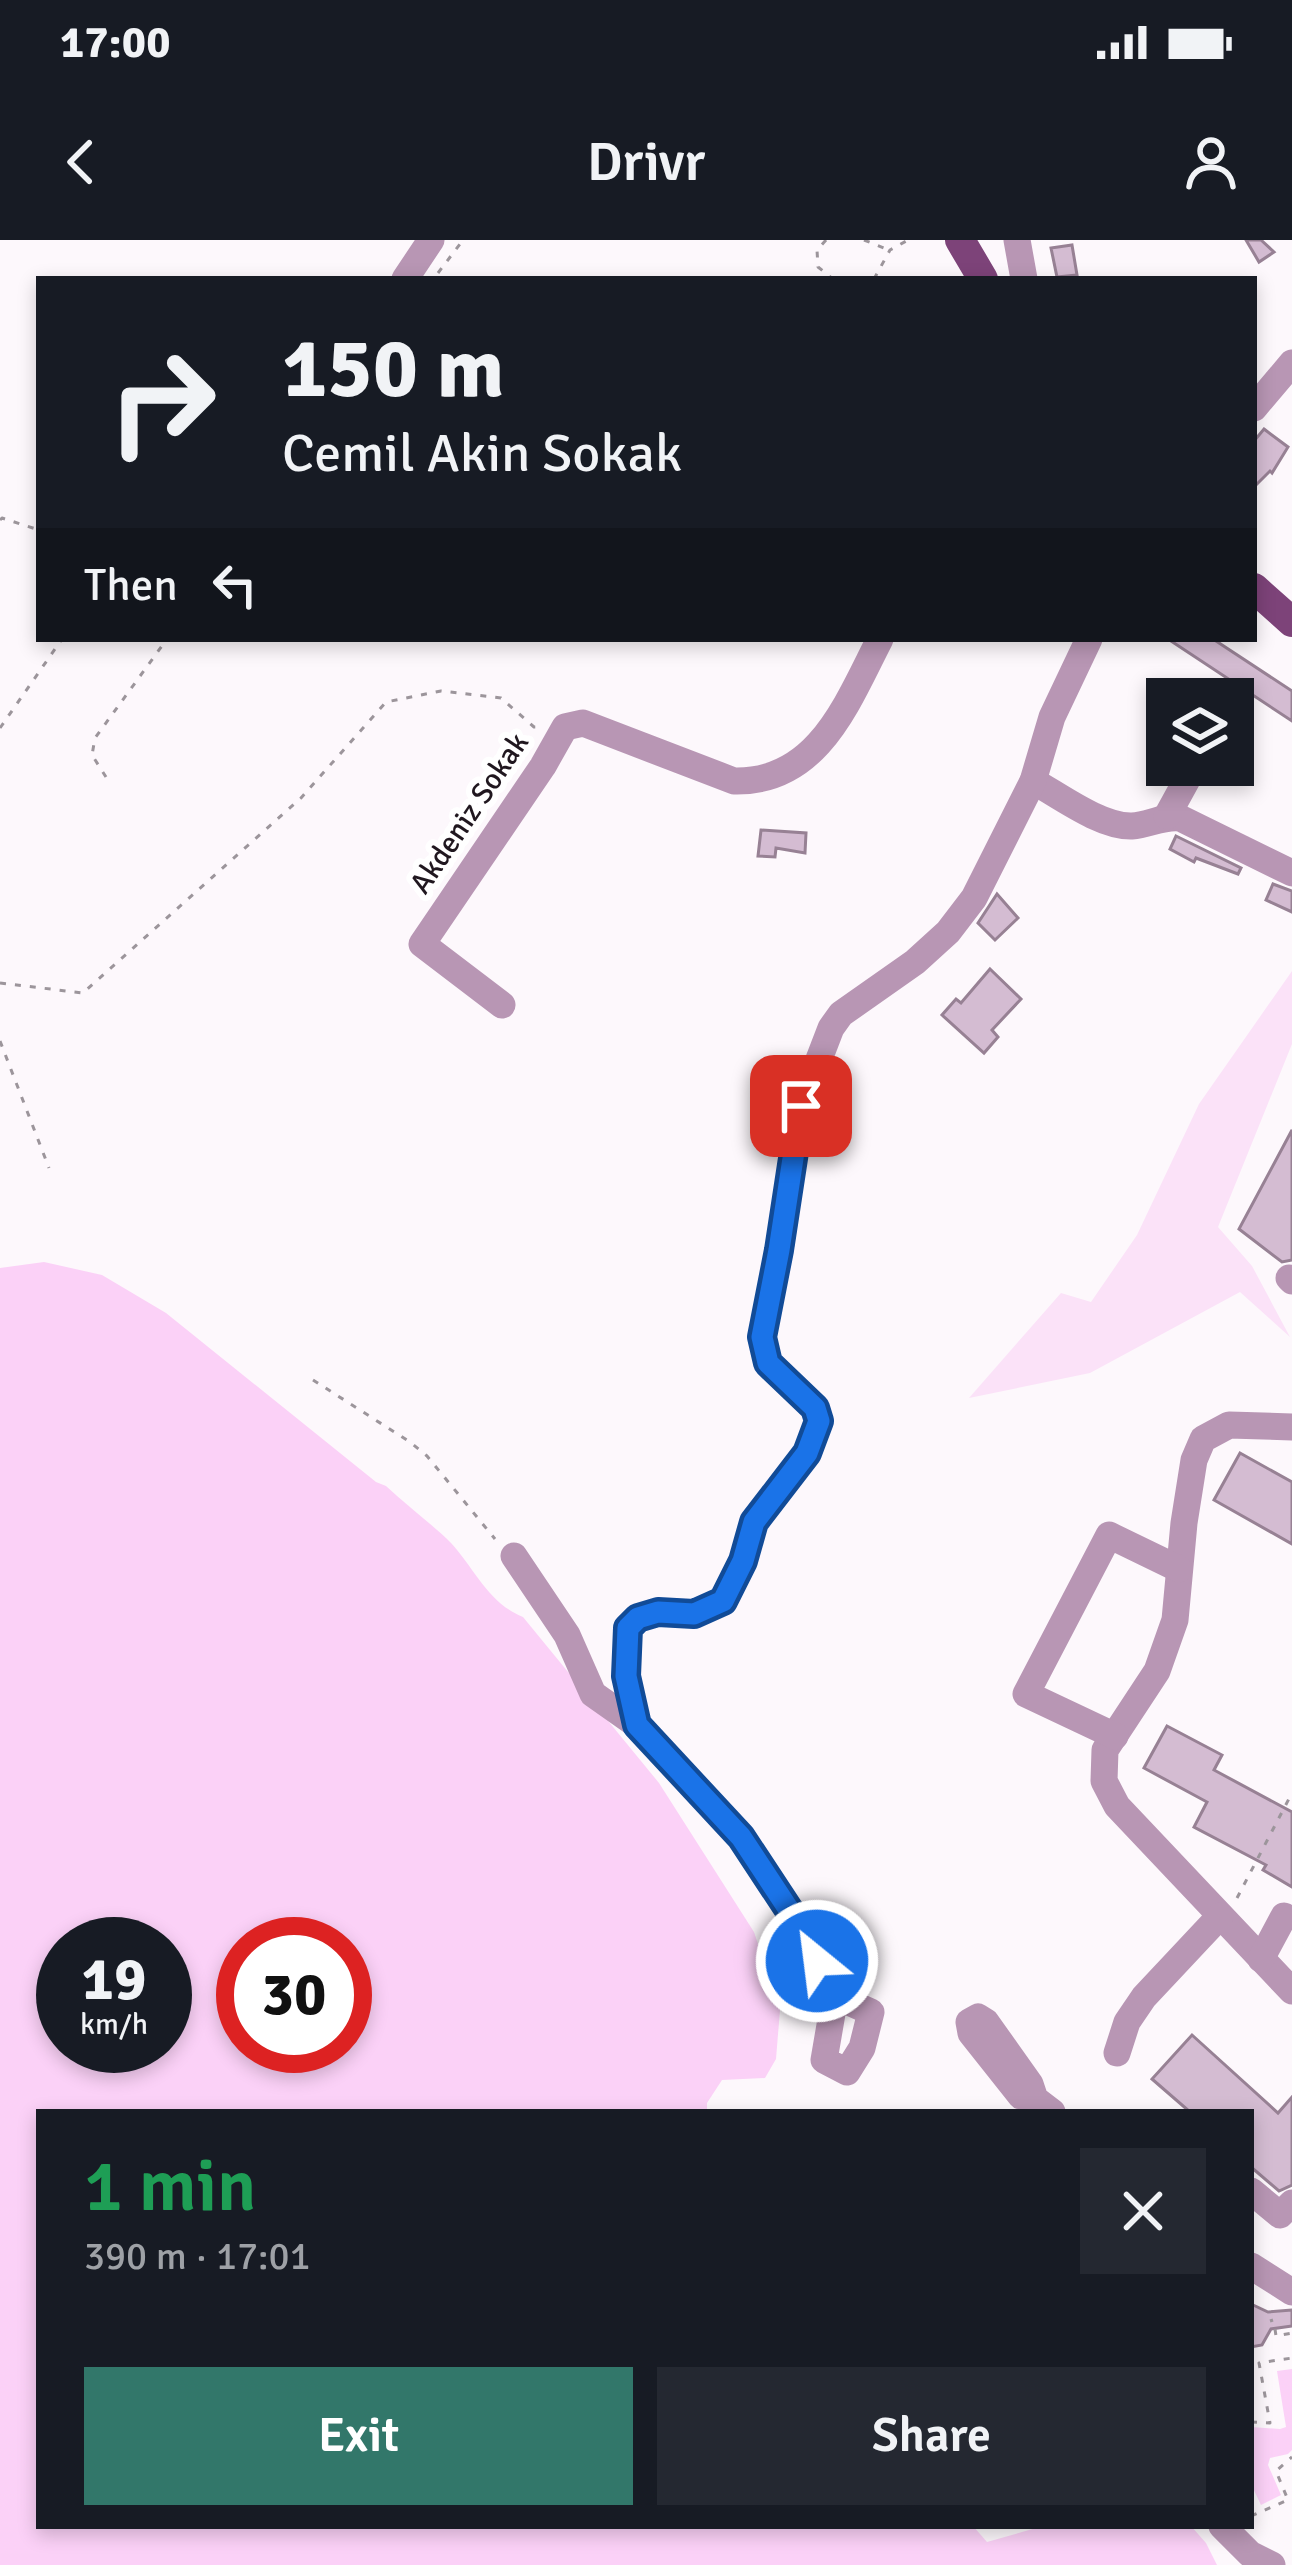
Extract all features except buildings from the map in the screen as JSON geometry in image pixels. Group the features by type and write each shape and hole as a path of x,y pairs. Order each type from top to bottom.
{"main road":[{"path":"960,240 981,276"},
{"path":"1257,591 1292,622"}],"street":[{"path":"407,276 431,240"},
{"path":"1019,241 1024,276"},
{"path":"1257,400 1292,363"},
{"name":"Akdeniz Sokak","path":"502,1005 422,944 565,727 583,723 734,782 757,782 797,765 822,744 878,642"},
{"path":"637,1725 626,1676 628,1628 638,1618 658,1612 694,1614 723,1601 743,1561 754,1522 807,1453 819,1421 815,1408 768,1363 762,1337 801,1106 831,1028 841,1014 915,962 948,932 974,898 1033,781 1052,717 1088,642"},
{"path":"1033,781 1112,825 1180,818 1292,873"},
{"path":"1167,816 1183,786"},
{"path":"1289,1982 1261,1959 1117,1806 1104,1781 1105,1750 1157,1672 1174,1620 1194,1460 1203,1439 1229,1425 1292,1427"},
{"path":"1115,1736 1026,1694 1108,1534 1179,1570"},
{"path":"514,1556 567,1635 593,1694 637,1725 741,1837 799,1925 835,1996"},
{"path":"1261,1959 1284,1916"},
{"path":"1117,2054 1127,2022 1144,1997 1223,1918"},
{"path":"1254,2194 1280,2216 1292,2203"},
{"path":"1254,2268 1292,2292"},
{"path":"1225,2529 1250,2554 1273,2565"},
{"path":"1282,2565 1292,2549"}],"path":[{"path":"436,276 463,240"},
{"path":"826,240 817,250 818,267 829,276"},
{"path":"864,240 890,250"},
{"path":"876,276 890,250 908,240"},
{"path":"0,520 36,529"},
{"path":"0,728 60,642"},
{"path":"106,777 92,754 95,738 164,642"},
{"path":"0,983 83,993 301,798 386,702 441,691 501,698 534,727 565,727"},
{"path":"0,1041 49,1168"},
{"path":"313,1380 427,1456 514,1556"},
{"path":"1223,1918 1292,1793"},
{"path":"1275,2329 1276,2336 1292,2333"},
{"path":"1254,2422 1270,2423 1259,2363 1292,2358"},
{"path":"1254,2515 1288,2500 1276,2471 1292,2457"}],"shaded area":[{"path":"1292,971 1292,1044 1218,1227 1252,1266 1290,1337 1240,1292 1090,1373 969,1398 1061,1293 1091,1302 1137,1235 1199,1104"},
{"path":"44,1262 102,1275 166,1313 443,1536 491,1594 523,1617 659,1783 754,1932 780,2010 776,2059 765,2078 722,2080 707,2109 36,2109 36,2529 976,2529 987,2542 1032,2529 1194,2529 1217,2565 0,2565 0,1268"},
{"path":"1292,2369 1292,2450 1270,2458 1268,2465 1281,2495 1261,2505 1254,2490 1254,2427 1286,2427 1277,2371"}],"route":[{"path":"801,1106 762,1337 768,1363 815,1408 819,1421 807,1453 754,1522 743,1561 723,1601 694,1614 658,1612 638,1618 628,1628 626,1676 637,1725 741,1837 817,1961"}]}
